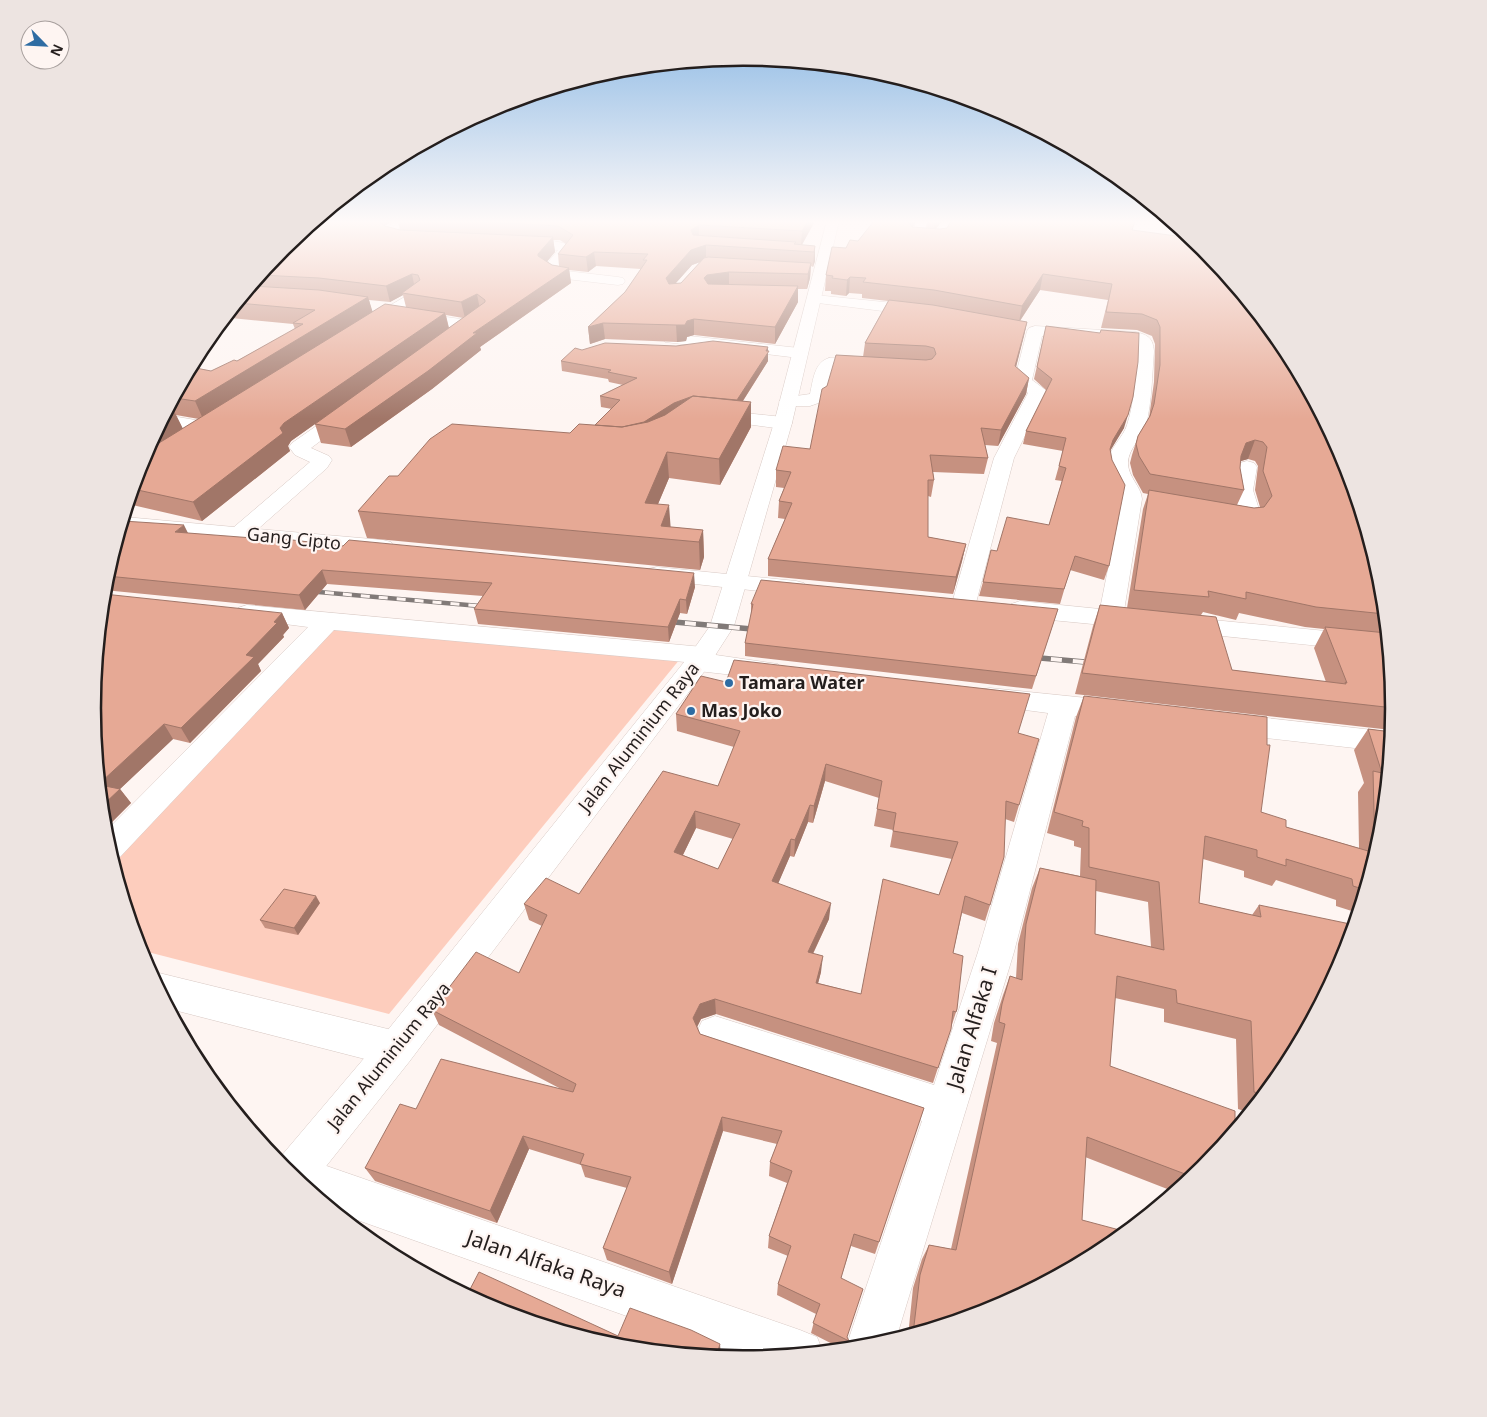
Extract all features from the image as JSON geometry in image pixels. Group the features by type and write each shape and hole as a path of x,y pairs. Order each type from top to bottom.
{"street":[{"name":"Jalan Aluminium Raya","path":"296,1170 396,1049 701,659 722,626 783,423 810,299 810,287"},
{"path":"354,333 384,309 415,295"},
{"path":"810,299 936,318"},
{"path":"384,309 473,321 444,342"},
{"path":"1111,618 1141,501 1122,480 1118,470 1118,459 1137,423 1145,341 1136,337 1028,330 1023,382 1038,391 1004,458 974,604 1111,618 1382,645"},
{"path":"671,339 799,353"},
{"path":"655,348 676,349 712,344"},
{"path":"788,402 810,402 818,397 826,365 829,362 885,365"},
{"path":"240,533 320,464 322,460 302,451 299,447 365,399"},
{"path":"697,413 783,423"},
{"path":"189,438 222,416"},
{"path":"169,421 206,427"},
{"path":"1205,513 1241,519 1249,518 1249,508 1243,490 1247,466"},
{"name":"Gang Cipto","path":"129,523 408,550"},
{"path":"635,572 820,590"},
{"path":"220,610 327,622 560,640 797,674"},
{"path":"116,841 327,622"},
{"path":"965,694 1143,714"},
{"name":"Jalan Alfaka I","path":"873,1337 996,952 1064,705"},
{"path":"1203,721 1384,741"},
{"path":"167,992 396,1049"},
{"path":"715,1034 947,1109"},
{"name":"Jalan Alfaka Raya","path":"309,1181 786,1349"}],"shaded area":[{"path":"336,625 680,659 389,1014 149,952 135,915 118,853"}],"building":[{"path":"259,287 319,290 368,297 195,401 181,399 199,369 211,371 234,360 237,361 303,324 293,323 315,310 246,304"},
{"path":"410,287 541,287 473,333 477,333 428,371 345,429 315,424 485,302 477,294 461,302 402,293"},
{"path":"628,287 797,287 775,327 694,319 687,321 685,325 603,323 588,327"},
{"path":"908,287 1034,287 1022,306"},
{"path":"1111,287 1228,287 1278,352 1320,424 1352,502 1364,542 1378,613 1316,607 1246,592 1246,599 1208,591 1209,597 1134,590 1149,490 1254,508 1264,507 1272,496 1263,471 1267,447 1263,442 1255,440 1246,443 1241,456 1240,468 1244,490 1150,474 1139,456 1136,444 1154,404 1160,365 1160,327 1157,320 1142,314 1106,312"},
{"path":"889,300 933,305 1027,322 1015,366 1029,378 1001,430 981,428 988,458 930,455 934,480 928,480 928,537 966,544 956,577 768,559 792,503 779,501 791,472 776,470 783,446 810,449 822,389 827,386 836,355 926,360 932,359 936,354 934,348 926,346 865,343"},
{"path":"385,304 445,313 284,423 280,428 283,433 193,502 139,490 159,443"},
{"path":"1046,326 1100,333 1101,330 1139,333 1138,362 1133,397 1128,415 1113,440 1110,449 1112,460 1125,485 1109,566 1075,556 1064,589 983,582 991,550 997,551 1007,517 1049,525 1066,468 1059,466 1066,438 1026,431 1052,379 1037,367"},
{"path":"713,341 768,347 766,351 769,351 737,400 693,396 674,403 644,422 622,427 595,425 620,400 600,396 637,378 608,372 611,370 561,361 575,348 582,350 605,343 676,346"},
{"path":"693,396 751,402 719,459 667,452 645,503 669,505 661,526 703,530 699,542 358,511 389,476 398,476 430,439 452,424 570,433 579,424 622,427 648,422 665,415"},
{"path":"129,521 184,525 175,532 284,539 343,546 349,540 694,573 686,600 680,599 668,627 474,609 492,583 322,570 299,595 115,577"},
{"path":"761,580 1058,609 1036,676 745,643 753,604 751,604"},
{"path":"112,595 282,613 274,622 277,623 246,655 254,657 181,728 164,724 106,778 101,708 103,666"},
{"path":"1100,605 1216,617 1232,670 1346,684 1325,627 1381,632 1386,707 1082,673"},
{"path":"734,660 1030,694 1018,733 1039,739 1019,805 1006,801 1004,857 990,905 965,896 953,953 963,956 957,1009 956,1012 953,1011 951,1029 938,1068 715,999 700,1004 693,1018 700,1034 924,1108 879,1242 854,1234 841,1278 863,1289 847,1337 849,1341 813,1323 820,1304 778,1284 791,1246 769,1236 792,1171 770,1162 782,1131 722,1117 669,1272 603,1248 631,1177 580,1164 584,1154 523,1136 490,1211 365,1168 400,1104 416,1109 441,1059 573,1092 576,1084 432,1010 476,952 519,973 547,915 524,904 546,878 579,894 663,771 718,786 740,731 676,714 701,676 726,682","holes":["826,764 882,781 877,809 896,813 893,831 958,842 939,895 883,879 861,994 816,983 823,956 808,952 831,903 772,881 791,839 795,840 810,805 814,806","695,811 740,824 718,869 674,852"]},
{"path":"1084,696 1267,717 1267,745 1270,745 1261,812 1286,820 1286,827 1369,851 1360,888 1353,886 1352,879 1286,859 1286,866 1257,857 1257,850 1205,836 1199,903 1261,917 1259,905 1349,924 1320,993 1300,1030 1257,1093 1254,1092 1251,1021 1177,1003 1176,990 1117,976 1110,1066 1235,1111 1235,1121 1186,1174 1087,1137 1082,1220 1118,1230 1065,1265 1028,1285 950,1317 914,1328 920,1275 929,1245 956,1250 1005,1024 999,1022 1002,1004 1010,976 1022,980 1026,924 1040,868 1096,880 1095,934 1164,950 1159,882 1089,867 1089,828 1082,826 1083,821 1054,812"},
{"path":"1368,729 1385,731 1382,773"},
{"path":"1373,771 1382,773 1374,826"},
{"path":"106,786 120,789 108,800"},
{"path":"284,889 316,896 294,928 260,920"},
{"path":"479,1272 618,1336 630,1308 691,1330 720,1344 718,1350 701,1349 618,1338 577,1329 537,1317 470,1290"}],"railway":[{"path":"307,591 491,607"},
{"path":"663,621 763,630"},
{"path":"1029,657 1096,663"}],"place":[{"name":"Tamara Water","path":"729,683"},
{"name":"Mas Joko","path":"691,711"}]}
